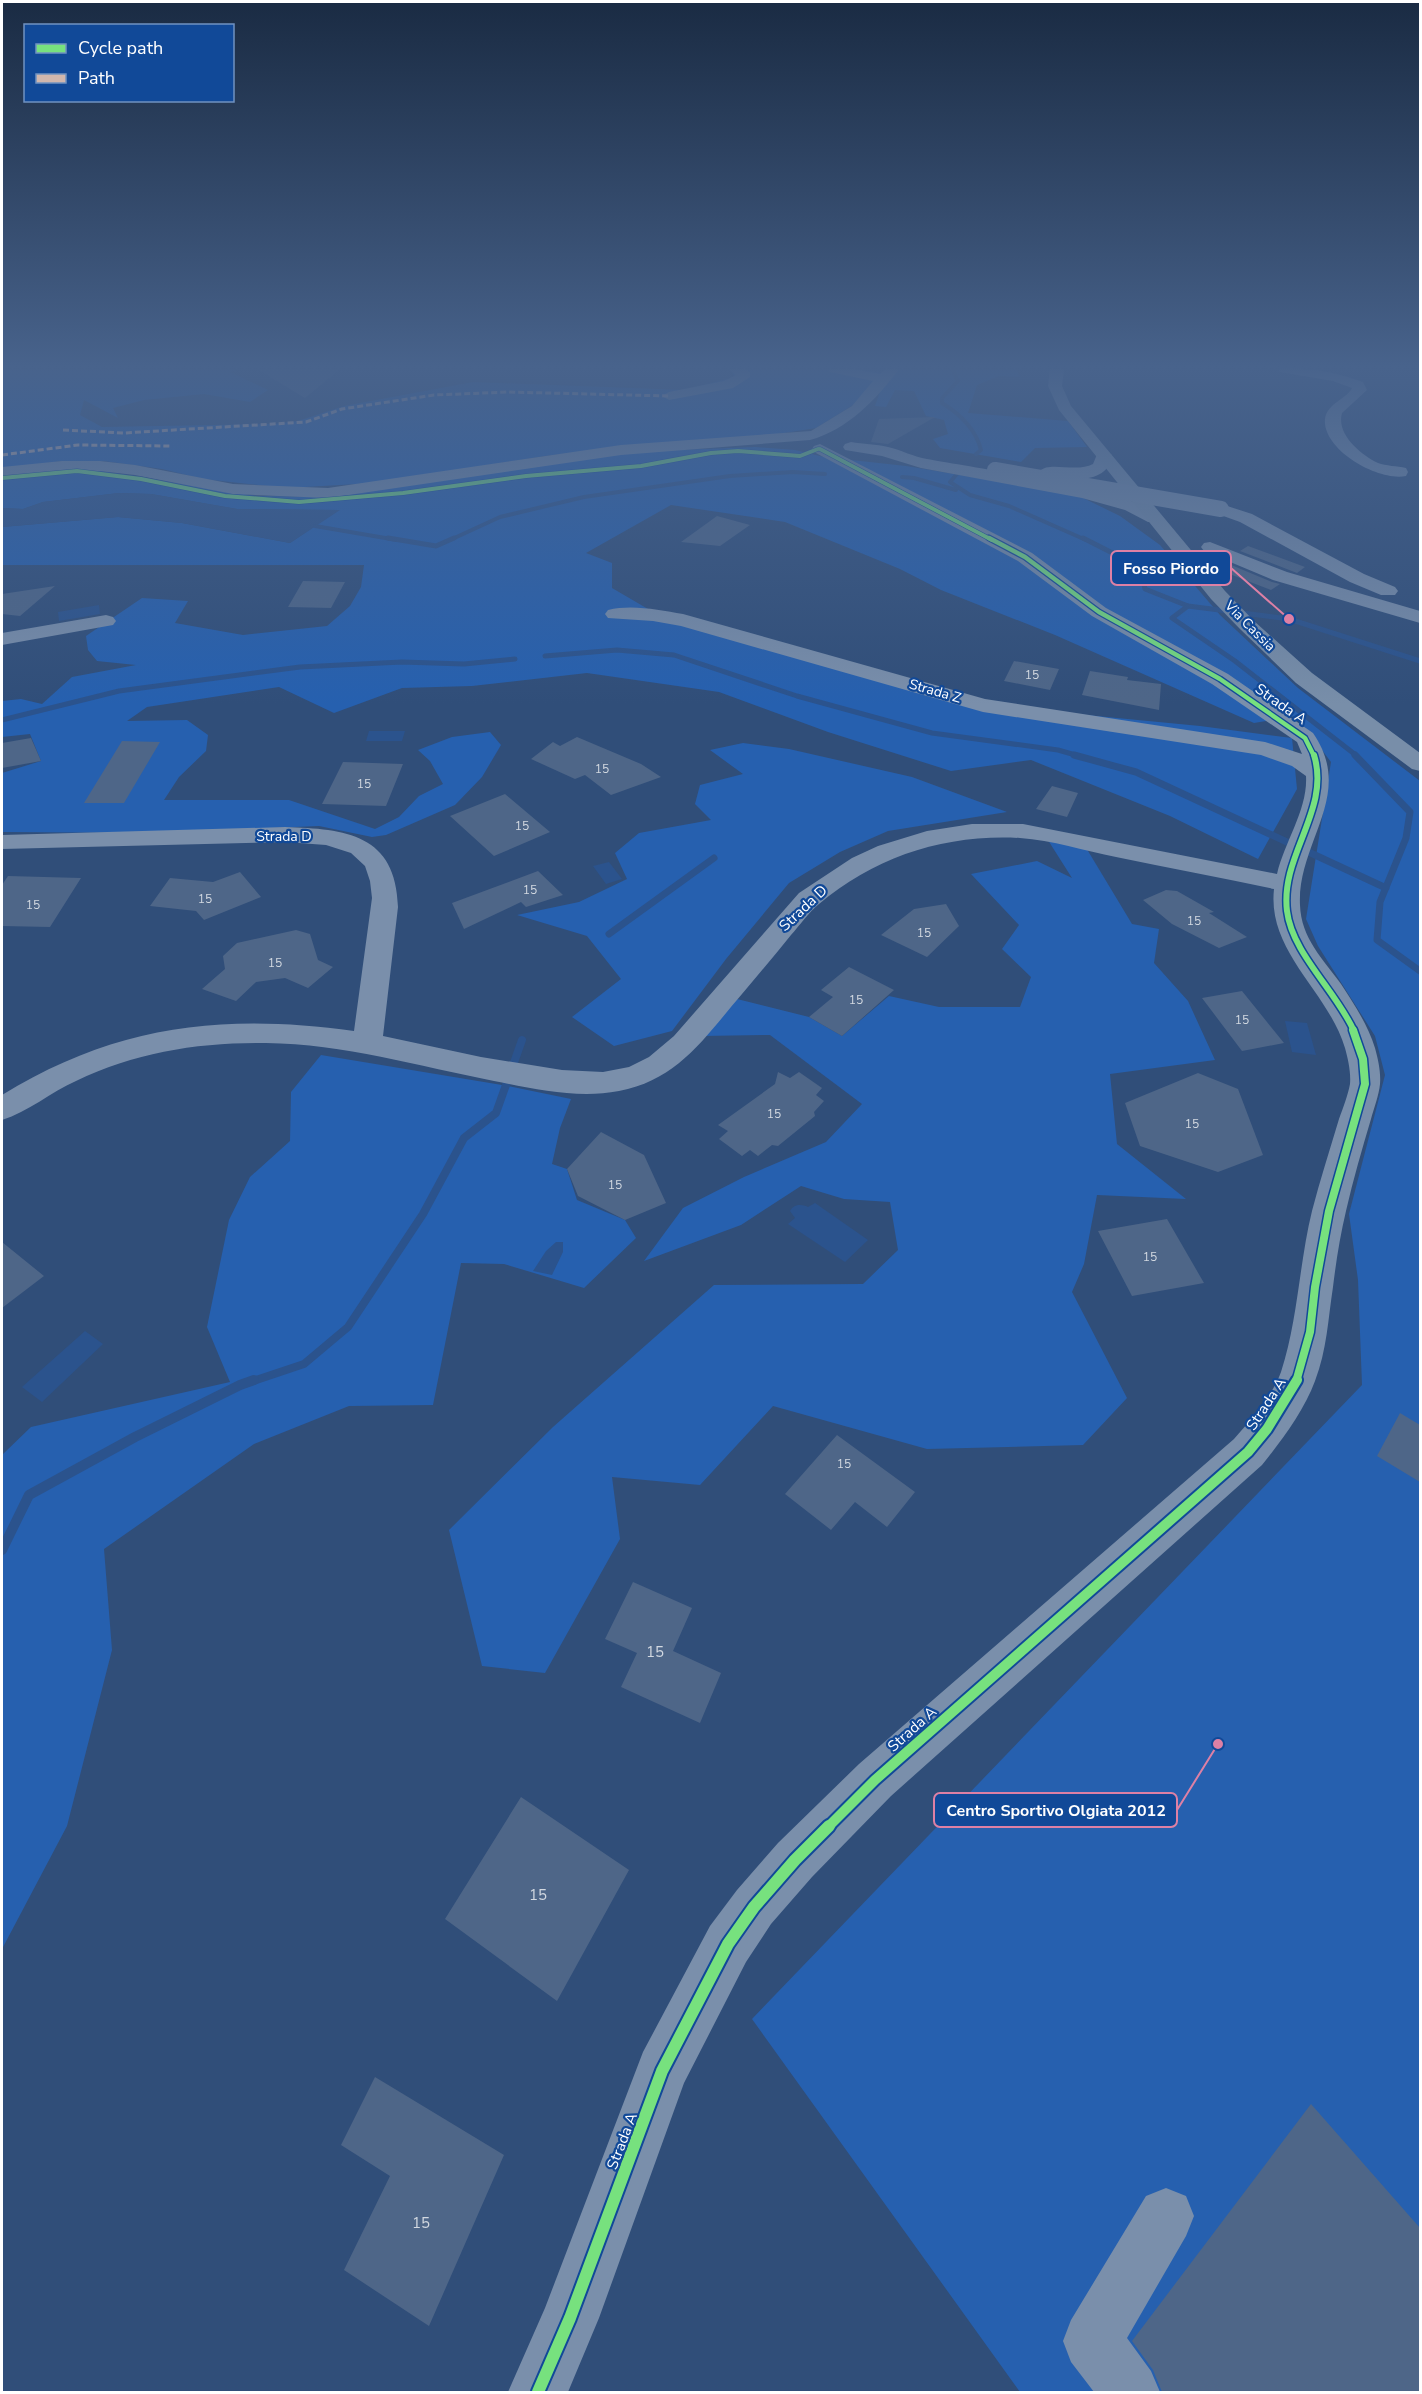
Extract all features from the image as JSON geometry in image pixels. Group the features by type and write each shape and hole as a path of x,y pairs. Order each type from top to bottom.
{"main road":[{"name":"Via Cassia","path":"1124,481 1218,595 1247,625 1304,678 1420,764"}],"street":[{"path":"190,481 233,489 328,493 421,481"},
{"name":"Strada A","path":"538,2392 570,2318 663,2071 728,1944 754,1907 795,1860 875,1780 1248,1452 1267,1429 1297,1380 1310,1332 1315,1287 1329,1211 1365,1084 1366,1064 1360,1044 1331,992 1296,944 1287,914 1295,860 1315,806 1318,773 1314,752 1308,742 1286,723 1195,665 1099,612 1024,556 986,534 915,501 891,481"},
{"path":"1027,481 1098,496 1131,506 1154,518"},
{"path":"1057,481 1221,509 1246,518 1357,578 1420,602"},
{"path":"1210,547 1280,576 1420,617"},
{"name":"Strada Z","path":"615,614 653,615 683,620 1000,708 1260,748 1290,756 1318,773"},
{"path":"2,639 106,621"},
{"path":"1260,748 1278,735 1286,723"},
{"name":"Strada D","path":"2,1109 36,1086 78,1066 158,1040 199,1034 252,1031 303,1033 367,1042 466,1066 534,1077 594,1083 630,1078 651,1070 684,1043 808,899 861,863 887,851 927,838 972,831 1023,831 1069,838 1295,860"},
{"name":"Strada D","path":"2,842 308,836 330,838 360,848 377,862 385,887 385,907 367,1042"},
{"path":"1130,2392 1092,2341 1166,2216"}],"shaded area":[{"path":"2,481 162,481 256,496 330,497 434,481 995,481 1075,494 1120,516 1160,545 1220,615 1298,688 1420,781 1420,2392 1020,2392 752,2019 1362,1385 1358,1280 1349,1214 1385,1075 1375,1036 1318,946 1306,919 1331,762 1296,716 1254,723 1055,635 941,590 900,569 785,522 671,505 586,553 612,563 612,588 660,616 983,705 1200,726 1292,738 1297,789 1258,859 1170,816 1031,760 951,771 828,732 719,692 587,673 472,686 402,688 334,713 279,687 147,707 127,721 187,720 208,735 206,751 179,777 164,800 289,800 375,829 399,817 419,796 443,784 430,761 418,750 452,737 490,732 501,745 482,777 455,805 386,835 372,837 319,826 149,833 2,832 2,773 41,761 30,734 2,737 2,701 21,699 42,704 72,677 136,665 97,661 88,650 86,636 142,598 188,601 175,623 243,635 327,626 350,606 361,587 364,565 2,565 2,527 118,517 182,523 290,543 339,510 237,509 151,494 119,493 43,502 23,509 2,508"},
{"path":"219,481 389,481 375,483 287,488"},
{"path":"119,493 151,494 237,509 340,510 290,543 182,523 118,517 2,527 2,508 23,509 43,502"},
{"path":"99,605 100,614 59,621 58,612"},
{"path":"369,731 405,731 402,741 366,741"},
{"path":"743,743 789,749 912,777 1007,812 888,831 840,852 789,883 726,959 672,1031 614,1046 572,1017 621,979 587,936 517,915 579,902 627,879 615,853 639,833 711,820 695,804 700,785 743,774 710,750"},
{"path":"1046,837 1085,846 1132,924 1159,929 1154,963 1188,1001 1215,1060 1110,1074 1117,1144 1186,1199 1097,1195 1084,1264 1072,1292 1127,1398 1083,1445 927,1449 773,1406 700,1485 612,1477 620,1539 545,1673 482,1666 449,1530 553,1427 714,1285 863,1284 898,1250 890,1202 844,1199 801,1186 741,1225 644,1261 683,1208 744,1177 826,1142 862,1104 770,1035 701,1036 733,998 809,1017 842,1036 889,996 939,1007 1020,1007 1031,977 1002,949 1019,925 971,874 1037,861 1072,878"},
{"path":"609,862 622,879 606,884 593,866"},
{"path":"1285,1021 1307,1023 1316,1055 1292,1052"},
{"path":"321,1055 508,1086 571,1099 560,1128 552,1164 567,1169 577,1200 625,1220 636,1238 584,1288 504,1264 461,1263 433,1405 349,1406 254,1444 104,1549 112,1650 67,1826 2,1949 2,1455 31,1427 230,1382 207,1327 229,1220 250,1177 290,1141 291,1092"},
{"path":"815,1203 868,1240 845,1262 788,1224 795,1218 790,1211 794,1207 800,1205 808,1207"},
{"path":"556,1242 563,1242 563,1252 552,1275 533,1271 546,1251"},
{"path":"85,1331 103,1344 42,1402 22,1387"}],"building":[{"path":"717,516 750,525 720,546 681,542"},
{"path":"1248,546 1305,567 1297,573 1240,551"},
{"path":"1224,562 1280,584 1271,590 1214,568"},
{"path":"303,581 345,582 331,608 288,607"},
{"path":"55,586 20,616 2,614 2,594"},
{"path":"1014,661 1059,669 1050,690 1004,681"},
{"path":"1090,671 1128,677 1127,680 1161,684 1159,710 1082,695"},
{"path":"577,737 641,764 661,777 611,795 585,775 575,779 531,759 553,742 560,746"},
{"path":"31,738 41,761 2,768 2,743"},
{"path":"122,741 160,742 124,803 84,803"},
{"path":"343,762 403,764 386,806 322,804"},
{"path":"1052,786 1078,793 1067,817 1036,809"},
{"path":"505,794 550,832 494,856 450,816"},
{"path":"538,871 563,895 526,907 521,902 464,929 452,903"},
{"path":"240,872 261,897 204,920 196,911 150,906 170,878 213,882"},
{"path":"8,876 81,878 50,927 2,926 2,885"},
{"path":"1166,890 1177,891 1214,912 1209,913 1247,937 1219,948 1172,924 1143,900"},
{"path":"946,904 959,926 927,957 881,935 914,909"},
{"path":"296,930 310,934 318,960 333,967 308,988 285,978 256,982 236,1001 202,989 225,969 223,956 237,943"},
{"path":"849,967 894,990 842,1036 809,1017 833,997 821,990"},
{"path":"1242,991 1284,1043 1242,1051 1202,998"},
{"path":"778,1072 790,1078 799,1072 822,1088 816,1095 824,1101 814,1112 815,1116 778,1146 772,1145 758,1156 750,1150 742,1156 719,1139 728,1131 718,1125 775,1084"},
{"path":"1198,1073 1238,1089 1263,1155 1218,1172 1140,1146 1125,1103"},
{"path":"601,1132 644,1155 666,1203 625,1220 578,1196 567,1169"},
{"path":"1167,1219 1204,1283 1132,1296 1098,1231"},
{"path":"2,1242 44,1276 2,1308"},
{"path":"1400,1413 1420,1425 1420,1482 1377,1456"},
{"path":"837,1435 915,1492 887,1527 855,1502 831,1530 785,1494"},
{"path":"633,1582 692,1608 673,1651 721,1673 700,1723 621,1687 637,1653 605,1639"},
{"path":"521,1797 629,1870 557,2001 445,1919"},
{"path":"375,2077 504,2155 429,2326 344,2270 390,2176 341,2145"},
{"path":"1311,2104 1420,2228 1420,2392 1162,2392 1153,2370 1132,2341"}],"waterway":[{"path":"450,540 500,517 584,497 697,481"},
{"path":"924,481 956,490"},
{"path":"951,481 970,495 1009,506 1086,540"},
{"path":"315,526 397,540"},
{"path":"388,538 436,546 454,538"},
{"path":"1083,538 1140,567 1145,589 1188,606"},
{"path":"1188,606 1289,619 1420,661"},
{"path":"1188,606 1172,618 1235,661 1357,756"},
{"path":"545,656 617,650 674,655 797,696 932,733 1058,750 1079,756"},
{"path":"2,720 119,691 300,667 402,662 464,664 515,659"},
{"path":"1074,755 1136,772 1386,888"},
{"path":"1355,755 1410,812 1406,838 1386,888"},
{"path":"609,934 714,858"},
{"path":"1386,888 1380,902 1377,940 1420,971"},
{"path":"250,1382 304,1364 348,1327 423,1214 464,1138 496,1113 522,1040"},
{"path":"2,1550 29,1495 135,1437 254,1380"}],"cycle path":[{"path":"149,481 225,496 299,502 403,493 492,481"},
{"path":"538,2392 570,2318 662,2071 728,1944 754,1907 795,1860 875,1780 1248,1452 1267,1429 1297,1380 1310,1332 1315,1287 1329,1211 1365,1084 1363,1059 1356,1036 1331,991 1298,945 1289,925 1287,897 1291,870 1300,840 1314,808 1318,790 1316,762 1305,738 1220,679 1099,612 1025,557 880,481"}],"place":[{"name":"Fosso Piordo","path":"1289,619"},
{"name":"Centro Sportivo Olgiata 2012","path":"1218,1744"}]}
